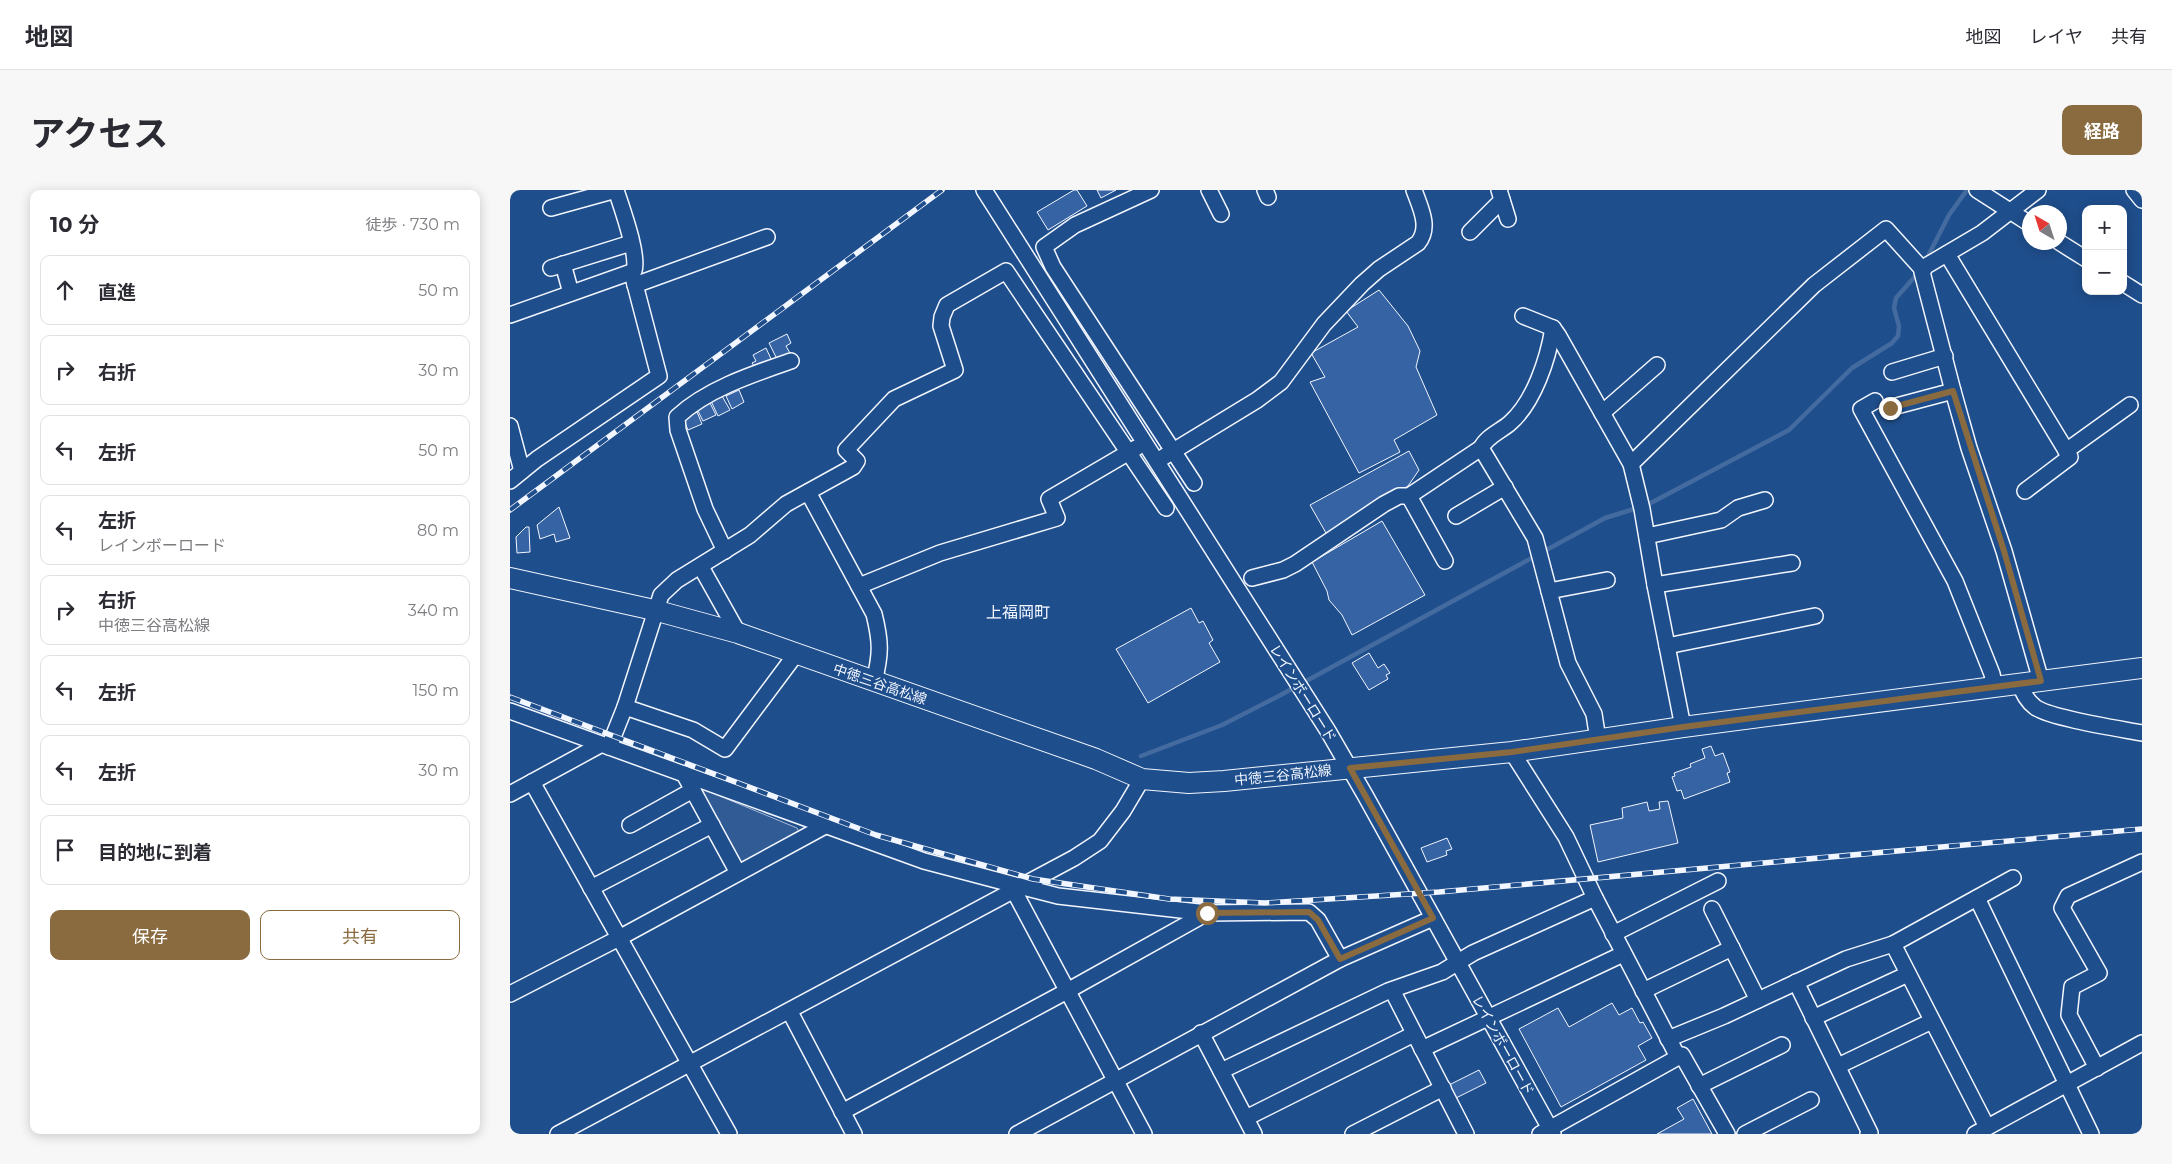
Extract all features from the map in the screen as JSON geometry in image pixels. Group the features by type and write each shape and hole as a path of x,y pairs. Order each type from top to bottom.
{"main road":[{"name":"中徳三谷高松線","path":"510,578 654,610 738,633 1096,759 1142,779 1189,783 1512,752 1683,727 2142,668"}],"street":[{"path":"510,481 659,376 634,279 635,264 631,243 616,190 551,208"},
{"name":"レインボーロード","path":"984,190 1129,416 1350,768 1488,1018 1547,1132"},
{"path":"1150,190 1075,225 1044,247 1053,267 1194,483"},
{"path":"1210,190 1221,214"},
{"path":"1157,461 1257,400 1281,382 1324,324 1362,284 1379,269 1423,238 1425,229 1414,190"},
{"path":"1976,190 2022,219"},
{"path":"2038,190 1982,233 1926,266 1922,272 1953,391 2006,557 2041,681"},
{"path":"2134,190 2142,200"},
{"path":"1500,195 1508,219"},
{"path":"1470,232 1500,195"},
{"path":"1631,464 1814,285 1886,229 1923,270"},
{"path":"510,315 571,293 634,279 767,236"},
{"path":"571,293 557,266 631,243"},
{"path":"2067,247 2082,257"},
{"path":"1947,254 2070,457 2025,491"},
{"path":"510,794 605,746 625,707 654,610 661,595 668,586 750,536 786,504 847,471 856,464 857,461 846,450 894,399 955,370 941,326 942,317 947,305 1006,271 1166,508"},
{"path":"2127,286 2142,295"},
{"path":"1523,316 1553,328 1631,464 1642,509 1683,727"},
{"path":"1252,578 1289,567 1384,504 1399,496 1408,496 1481,448 1484,441 1512,422 1532,397 1553,328"},
{"path":"1892,372 1944,356"},
{"path":"724,551 705,508 678,430 676,417 709,395 791,361"},
{"path":"1602,413 1657,365"},
{"path":"1890,408 1953,391"},
{"path":"1874,401 1861,409 1955,581 1992,674 1995,688"},
{"path":"2066,451 2130,405"},
{"path":"510,426 522,471"},
{"path":"859,586 940,553 1057,518 1049,499 1146,443"},
{"path":"1481,448 1535,538 1568,663 1594,714 1598,740"},
{"path":"1456,516 1505,487"},
{"path":"808,492 874,614 880,635 880,658 874,682"},
{"path":"1408,496 1445,561"},
{"path":"1647,536 1721,520 1738,508 1765,500"},
{"path":"1655,585 1792,563"},
{"path":"701,566 738,633"},
{"path":"1549,591 1607,580"},
{"path":"1667,646 1815,616"},
{"path":"625,707 693,730 726,750 796,654"},
{"path":"2020,685 2027,700 2037,709 2055,715 2142,733"},
{"path":"510,711 924,861 1016,887 1058,896 1207,913 1309,912 1318,920 1340,959"},
{"path":"1512,752 1566,837 1594,898 1678,1057"},
{"path":"684,774 738,873"},
{"path":"558,1134 584,1128 691,1065 1016,887 1074,858 1100,841 1123,811 1142,779"},
{"path":"532,782 729,1134"},
{"path":"630,825 692,790"},
{"path":"591,888 712,825"},
{"path":"511,990 619,938 825,826"},
{"path":"2097,1068 2069,1015 2072,987 2099,973 2062,908 2068,896 2142,862"},
{"path":"1668,1039 1846,959 1893,944 2013,878"},
{"path":"1613,934 1718,881"},
{"path":"1016,887 1115,1082 1144,1134"},
{"path":"1221,1071 1392,990 1442,972 1515,933 1594,898"},
{"path":"1977,898 2091,1134"},
{"path":"1712,909 1758,1000"},
{"path":"842,1112 1069,990 1207,913"},
{"path":"1017,1134 1340,959 1433,918"},
{"path":"1893,944 1932,1021 1981,1132 2142,1043"},
{"path":"1643,991 1732,948"},
{"path":"1422,1049 1623,954"},
{"path":"1814,1018 1908,974"},
{"path":"1796,982 1870,1133 1868,1134"},
{"path":"1392,990 1466,1134"},
{"path":"790,1012 854,1134"},
{"path":"1838,1066 1932,1021"},
{"path":"1201,1033 1254,1134"},
{"path":"1246,1118 1414,1034"},
{"path":"1699,1086 1782,1045"},
{"path":"1547,1132 1682,1055 1727,1134"},
{"path":"1354,1134 1442,1088"},
{"path":"1745,1134 1811,1100"}],"shaded area":[{"path":"703,789 797,828 799,832 740,865 699,791"}],"building":[{"path":"1077,190 1087,206 1048,230 1037,212"},
{"path":"1097,190 1116,190 1101,198"},
{"path":"1379,290 1408,326 1420,351 1416,367 1437,415 1394,440 1400,452 1359,473 1310,382 1325,377 1311,353 1358,327 1346,311"},
{"path":"787,334 791,343 786,346 791,355 778,361 769,343"},
{"path":"766,348 772,361 756,369 752,363 756,361 753,355"},
{"path":"739,390 744,402 732,409 726,396"},
{"path":"722,396 730,410 718,416 711,401"},
{"path":"710,403 716,415 703,421 697,409"},
{"path":"697,412 702,424 688,430 683,418"},
{"path":"1409,451 1419,470 1408,486 1326,533 1310,505"},
{"path":"559,507 570,538 556,542 554,534 540,539 537,525"},
{"path":"1382,521 1425,595 1352,635 1342,615 1329,600 1327,591 1312,562"},
{"path":"526,527 529,527 530,552 517,553 516,537"},
{"path":"1191,608 1199,623 1203,621 1213,640 1209,643 1220,662 1148,703 1116,649"},
{"path":"1369,653 1378,668 1384,664 1390,673 1386,675 1388,679 1369,690 1352,663"},
{"path":"1711,746 1715,756 1723,753 1730,772 1727,773 1730,782 1684,799 1681,790 1677,791 1672,777 1675,776 1674,773 1691,767 1690,764 1705,758 1702,749"},
{"path":"1668,801 1678,843 1598,862 1590,825 1623,818 1622,808 1647,802 1649,811 1660,809 1659,802"},
{"path":"1447,838 1452,849 1446,851 1447,855 1427,862 1421,848"},
{"path":"1612,1003 1619,1015 1632,1008 1640,1023 1643,1022 1652,1038 1638,1046 1646,1060 1561,1107 1519,1029 1558,1008 1569,1027"},
{"path":"1479,1070 1486,1083 1454,1099 1447,1086"},
{"path":"1693,1099 1712,1134 1657,1134 1684,1119 1677,1108"}],"waterway":[{"path":"1926,260 1949,215 1967,190"},
{"path":"1141,756 1222,725 1277,697 1605,518 1647,505 1789,430 1852,368 1892,343 1898,336 1899,326 1894,308 1896,298 1918,273"}],"railway":[{"path":"510,510 942,190"},
{"path":"510,697 876,835 1033,879 1169,899 1265,903 1439,892 2142,829"}],"district":[{"name":"上福岡町","path":"1018,612"}],"route":[{"path":"1207,913 1309,912 1318,920 1340,959 1433,918 1350,768 1512,752 1683,727 2041,681 2004,551 1969,448 1953,391 1890,408"}]}
